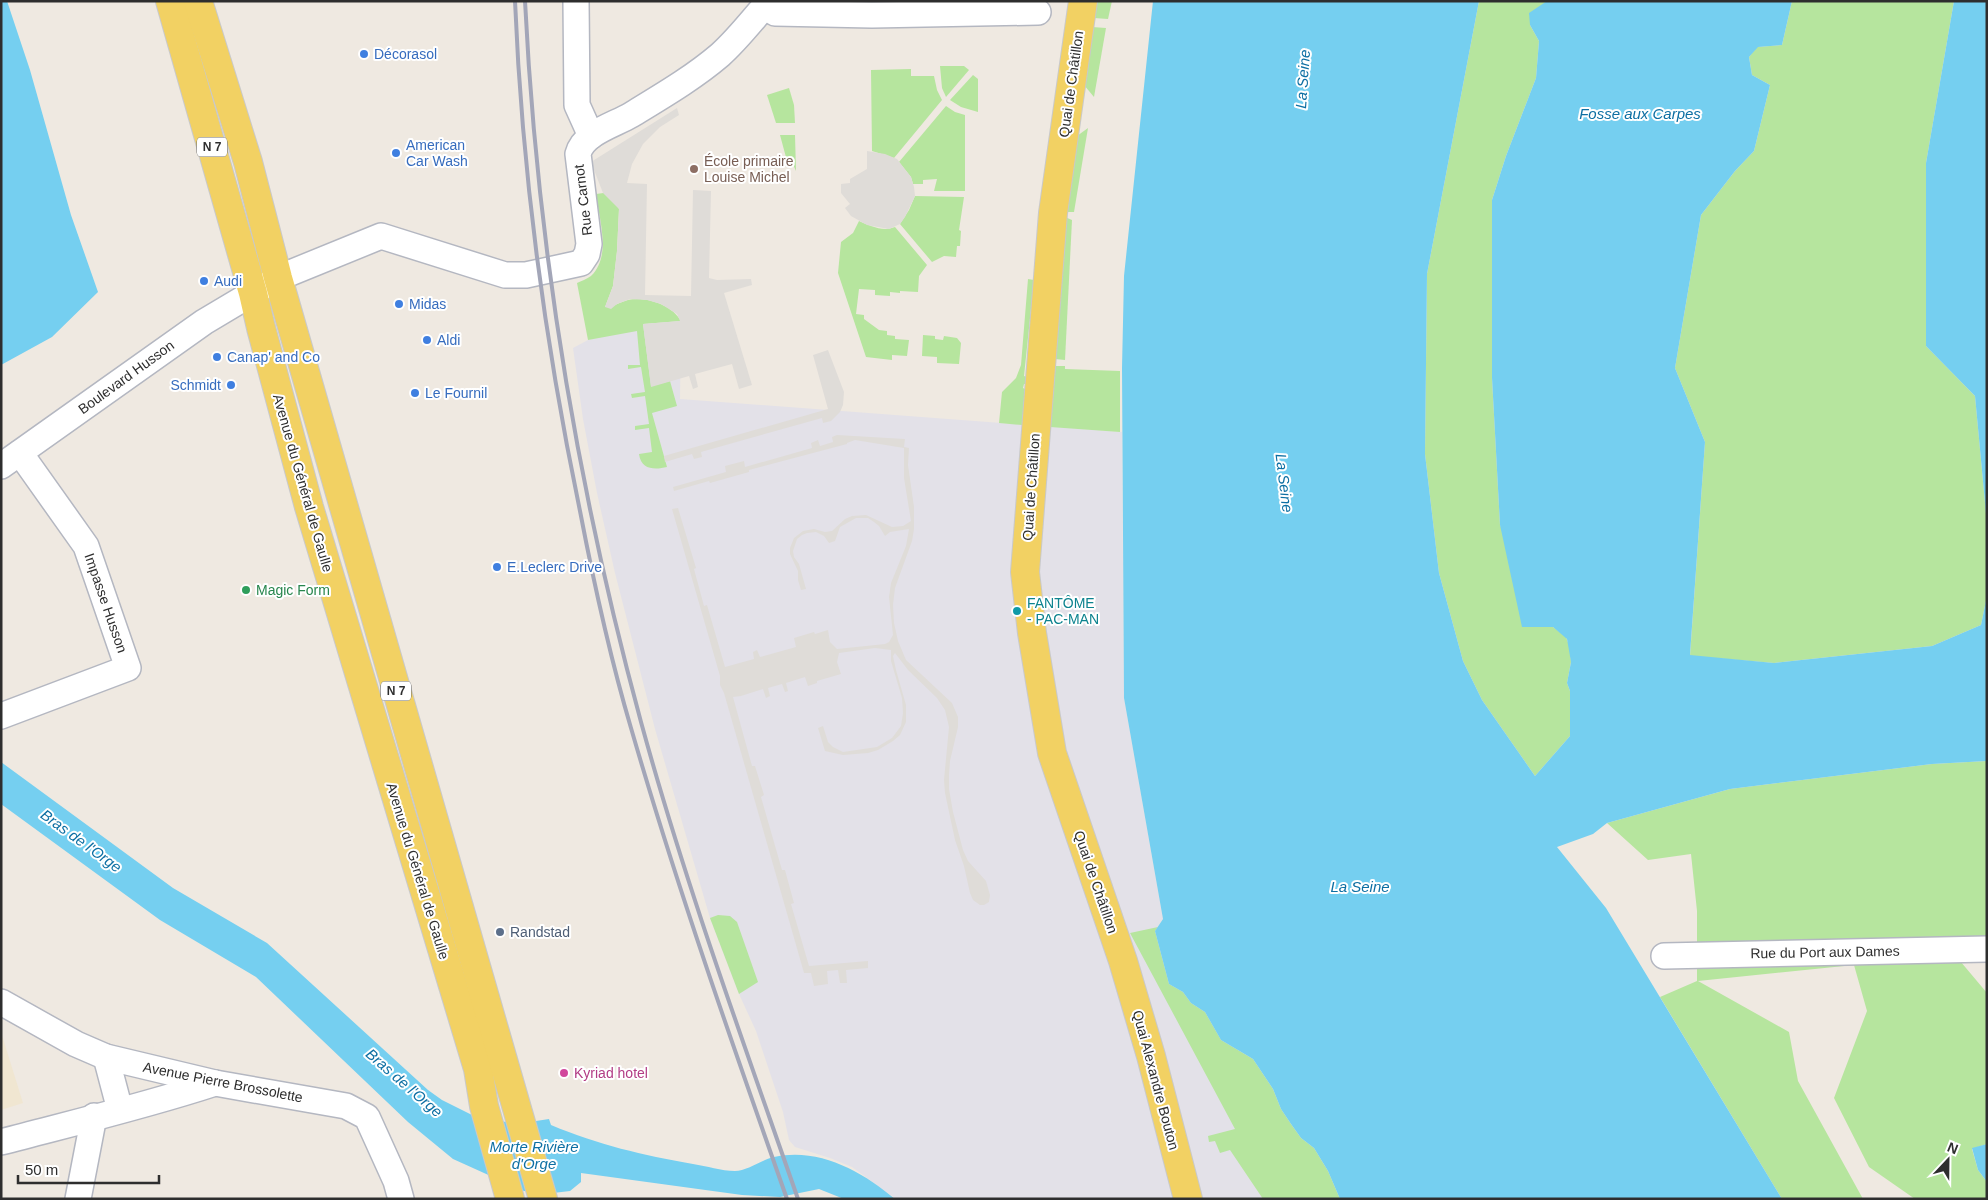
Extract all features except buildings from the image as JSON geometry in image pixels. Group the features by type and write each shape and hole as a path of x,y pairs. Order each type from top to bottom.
{"main road":[{"name":"Avenue du Général de Gaulle","path":"170,1 254,293 261,328 308,507 478,1069 484,1106 509,1194"},
{"name":"Avenue du Général de Gaulle","path":"198,1 248,162 278,278 397,698 450,872 514,1104 542,1196"},
{"name":"Quai de Châtillon","path":"1083,1 1053,213 1024,572 1052,753 1122,961"},
{"name":"Quai Alexandre Bouton","path":"1122,961 1151,1056 1188,1199"}],"street":[{"path":"576,1 577,105 591,136 620,122 694,75 731,44 767,3 774,14 872,15 1038,12"},
{"name":"Rue Carnot","path":"278,278 381,236 505,275 526,275 581,263 587,254 588,244 578,154 579,147 591,136"},
{"name":"Boulevard Husson","path":"11,460 204,322 278,278"},
{"name":"Impasse Husson","path":"1,716 128,668 86,546 11,460"},
{"name":"Rue du Port aux Dames","path":"1664,956 1987,950"},
{"name":"Avenue Pierre Brossolette","path":"1,1002 76,1044 106,1057 215,1083 346,1106 367,1117 396,1182 401,1199"},
{"path":"106,1057 120,1110"},
{"path":"1,1142 94,1116 155,1102 215,1083"},
{"path":"78,1199 94,1116"}],"shaded area":[{"path":"677,108 679,115 660,127 643,144 632,164 627,183 647,184 645,295 691,296 693,190 711,191 709,278 717,280 751,279 752,285 724,293 752,385 739,389 732,364 695,374 698,387 693,389 689,376 651,387 643,324 680,321 677,314 661,304 647,300 630,299 617,304 611,309 605,307 613,286 619,209 603,193 591,162"},
{"path":"867,151 885,154 897,159 911,177 914,187 915,196 905,217 900,224 889,229 867,225 851,216 845,208 850,204 841,193 841,184 850,183 850,179 867,169"},
{"path":"681,321 680,399 1122,432 1124,698 1163,919 1155,931 1340,1199 896,1199 852,1167 795,1147 789,1140 783,1112 756,1031 739,994 710,918 655,729 615,573 597,493 583,419 573,348 588,340 643,324"},
{"path":"828,350 844,392 843,405 840,412 831,421 823,423 822,418 701,452 702,457 694,459 692,454 665,462 664,456 828,409 813,355"},
{"path":"837,435 905,439 904,447 909,448 908,465 914,507 914,529 912,541 895,588 893,605 894,623 898,641 906,660 952,703 958,717 958,727 950,761 949,775 949,789 953,812 963,850 968,861 986,881 990,895 989,902 984,905 980,905 973,900 955,840 944,780 949,727 945,710 937,698 908,670 895,653 893,656 906,705 906,722 900,735 893,741 878,750 868,753 843,755 825,751 818,728 823,726 828,742 843,752 877,747 892,738 901,726 903,713 902,698 891,661 891,650 875,648 839,653 837,662 841,674 817,681 817,683 808,686 805,677 786,683 788,691 785,692 782,684 768,688 770,696 766,698 763,689 733,697 752,766 755,766 764,795 761,797 782,870 785,870 794,903 791,904 809,966 868,961 868,968 846,970 847,983 840,983 838,970 827,971 828,984 814,986 811,973 804,973 724,693 720,685 720,676 672,509 678,508 696,568 694,569 704,606 707,605 725,667 754,659 753,652 757,650 760,657 796,647 794,638 814,632 815,634 828,630 830,642 837,649 885,644 889,642 893,635 889,597 891,583 906,546 909,529 890,532 885,536 879,526 868,518 856,518 840,527 835,541 829,543 824,536 816,532 802,535 797,539 793,551 806,589 801,590 798,571 790,554 790,548 794,538 803,531 814,529 825,532 832,531 845,519 852,516 866,515 892,527 903,526 911,521 904,478 904,448 855,440 847,444 749,470 749,472 710,483 709,481 674,491 673,487 726,472 725,466 744,461 745,467 812,448 811,443 818,440 820,446 833,442 832,437"},
{"path":"1,1032 23,1103 1,1110"}],"green space":[{"path":"1097,1 1112,1 1108,19 1094,18"},
{"path":"1479,1 1547,1 1530,25 1539,41 1536,78 1506,156 1492,200 1492,378 1500,525 1553,627 1566,637 1570,648 1571,662 1567,683 1570,691 1570,736 1535,776 1482,700 1463,661 1439,573 1425,454 1427,274"},
{"path":"1792,1 1954,1 1926,163 1926,346 1975,396 1987,524 1987,596 1981,625 1932,646 1774,663 1690,656 1705,442 1675,368 1701,215 1735,171 1754,151 1770,85 1752,75 1749,57 1757,47 1782,45"},
{"path":"1092,27 1106,28 1094,97 1084,85"},
{"path":"940,66 964,66 969,70 946,97 942,88"},
{"path":"911,69 911,76 934,76 937,90 942,100 894,158 872,151 871,70"},
{"path":"973,75 978,79 978,112 961,107 950,100"},
{"path":"789,88 794,105 795,123 776,123 767,95"},
{"path":"946,106 955,112 965,115 965,191 934,191 937,179 923,180 923,184 913,184 911,177 899,162"},
{"path":"1088,128 1074,212 1066,212 1077,136"},
{"path":"780,135 795,135 796,171 791,160 787,161"},
{"path":"611,192 619,209 617,251 613,286 605,307 628,300 643,299 665,306 677,315 681,321 643,324 651,386 670,381 677,406 652,413 667,467 662,468 649,468 640,459 639,454 652,452 649,428 635,430 635,426 649,424 645,396 632,398 631,394 645,392 641,367 628,369 628,365 640,365 637,331 588,340 577,283 591,276 601,258 603,248 596,194"},
{"path":"915,196 964,197 959,230 961,231 960,246 957,246 956,257 944,256 932,262 900,224"},
{"path":"1065,217 1072,220 1065,360 1055,359"},
{"path":"859,221 881,229 895,227 927,265 919,276 918,292 890,292 890,296 875,295 875,290 859,289 856,314 864,315 864,319 879,330 887,331 887,335 895,336 895,339 909,340 907,356 892,355 892,360 866,357 838,273 841,242 853,233"},
{"path":"1028,279 1034,280 1024,376 1027,377 1023,388 1025,389 1022,425 999,423 1002,392 1016,378 1021,365"},
{"path":"923,335 935,336 935,339 943,340 944,336 957,338 961,343 959,364 937,363 937,357 922,356"},
{"path":"1054,366 1065,366 1065,369 1120,371 1120,432 1050,427"},
{"path":"1987,761 1987,946 1950,949 1987,993 1987,1144 1972,1149 1978,1170 1987,1182 1987,1199 1915,1199 1869,1167 1834,1098 1867,1011 1854,965 1698,981 1789,1032 1798,1081 1863,1199 1782,1199 1660,997 1697,981 1697,911 1691,854 1648,860 1607,823 1730,789 1932,764"},
{"path":"718,915 730,916 737,922 758,982 739,994 710,918"},
{"path":"1158,927 1155,931 1169,984 1183,992 1191,1003 1205,1012 1221,1040 1253,1059 1273,1089 1281,1109 1291,1124 1301,1138 1314,1148 1328,1171 1340,1199 1263,1199 1230,1150 1220,1153 1215,1141 1209,1142 1208,1136 1235,1129 1130,933"}],"water":[{"path":"1,1 7,1 30,70 71,215 98,292 52,337 1,365"},
{"name":"La Seine","path":"1153,1 1479,1 1427,274 1425,454 1439,573 1463,661 1482,700 1535,776 1570,736 1570,691 1567,683 1571,662 1567,639 1553,627 1522,627 1500,525 1492,378 1492,200 1506,156 1536,78 1539,41 1530,25 1529,13 1547,1 1792,1 1782,45 1758,47 1749,57 1752,75 1770,85 1754,151 1735,171 1701,215 1675,368 1705,442 1690,655 1774,663 1932,646 1981,625 1987,596 1987,761 1932,764 1730,789 1607,823 1593,834 1557,847 1606,908 1782,1199 1340,1199 1328,1171 1314,1148 1301,1138 1291,1124 1281,1109 1273,1089 1253,1059 1221,1040 1205,1012 1191,1003 1183,992 1169,984 1155,931 1163,919 1124,698 1122,368 1124,276"},
{"path":"1954,1 1987,1 1987,524 1975,396 1926,346 1926,163"},
{"name":"Morte Rivière d'Orge","path":"1,762 173,888 267,943 428,1090 442,1100 472,1115 506,1122 549,1119 551,1125 621,1149 724,1170 740,1171 774,1157 807,1155 839,1164 854,1171 895,1199 844,1199 819,1189 780,1197 742,1195 581,1173 581,1182 570,1191 553,1193 524,1191 453,1159 408,1122 256,977 160,920 1,804"},
{"path":"1987,1144 1987,1182 1978,1170 1972,1148"}],"railway":[{"path":"515,1 523,130 537,258 567,448 603,620 623,701 667,847 787,1199"},
{"path":"525,1 539,184 550,274 579,455 618,634 676,842 715,962 798,1199"}],"place":[{"name":"Décorasol","path":"364,54"},
{"name":"American Car Wash","path":"396,153"},
{"name":"École primaire Louise Michel","path":"694,169"},
{"name":"Audi","path":"204,281"},
{"name":"Midas","path":"399,304"},
{"name":"Aldi","path":"427,340"},
{"name":"Canap' and Co","path":"217,357"},
{"name":"Schmidt","path":"231,385"},
{"name":"Le Fournil","path":"415,393"},
{"name":"E.Leclerc Drive","path":"497,567"},
{"name":"Magic Form","path":"246,590"},
{"name":"FANTÔME - PAC-MAN","path":"1017,611"},
{"name":"Randstad","path":"500,932"},
{"name":"Kyriad hotel","path":"564,1073"}],"water label":[{"name":"Fosse aux Carpes","path":"1640,114"},
{"name":"Bras de l'Orge","path":"81,841"},
{"name":"Bras de l'Orge","path":"404,1083"}]}
